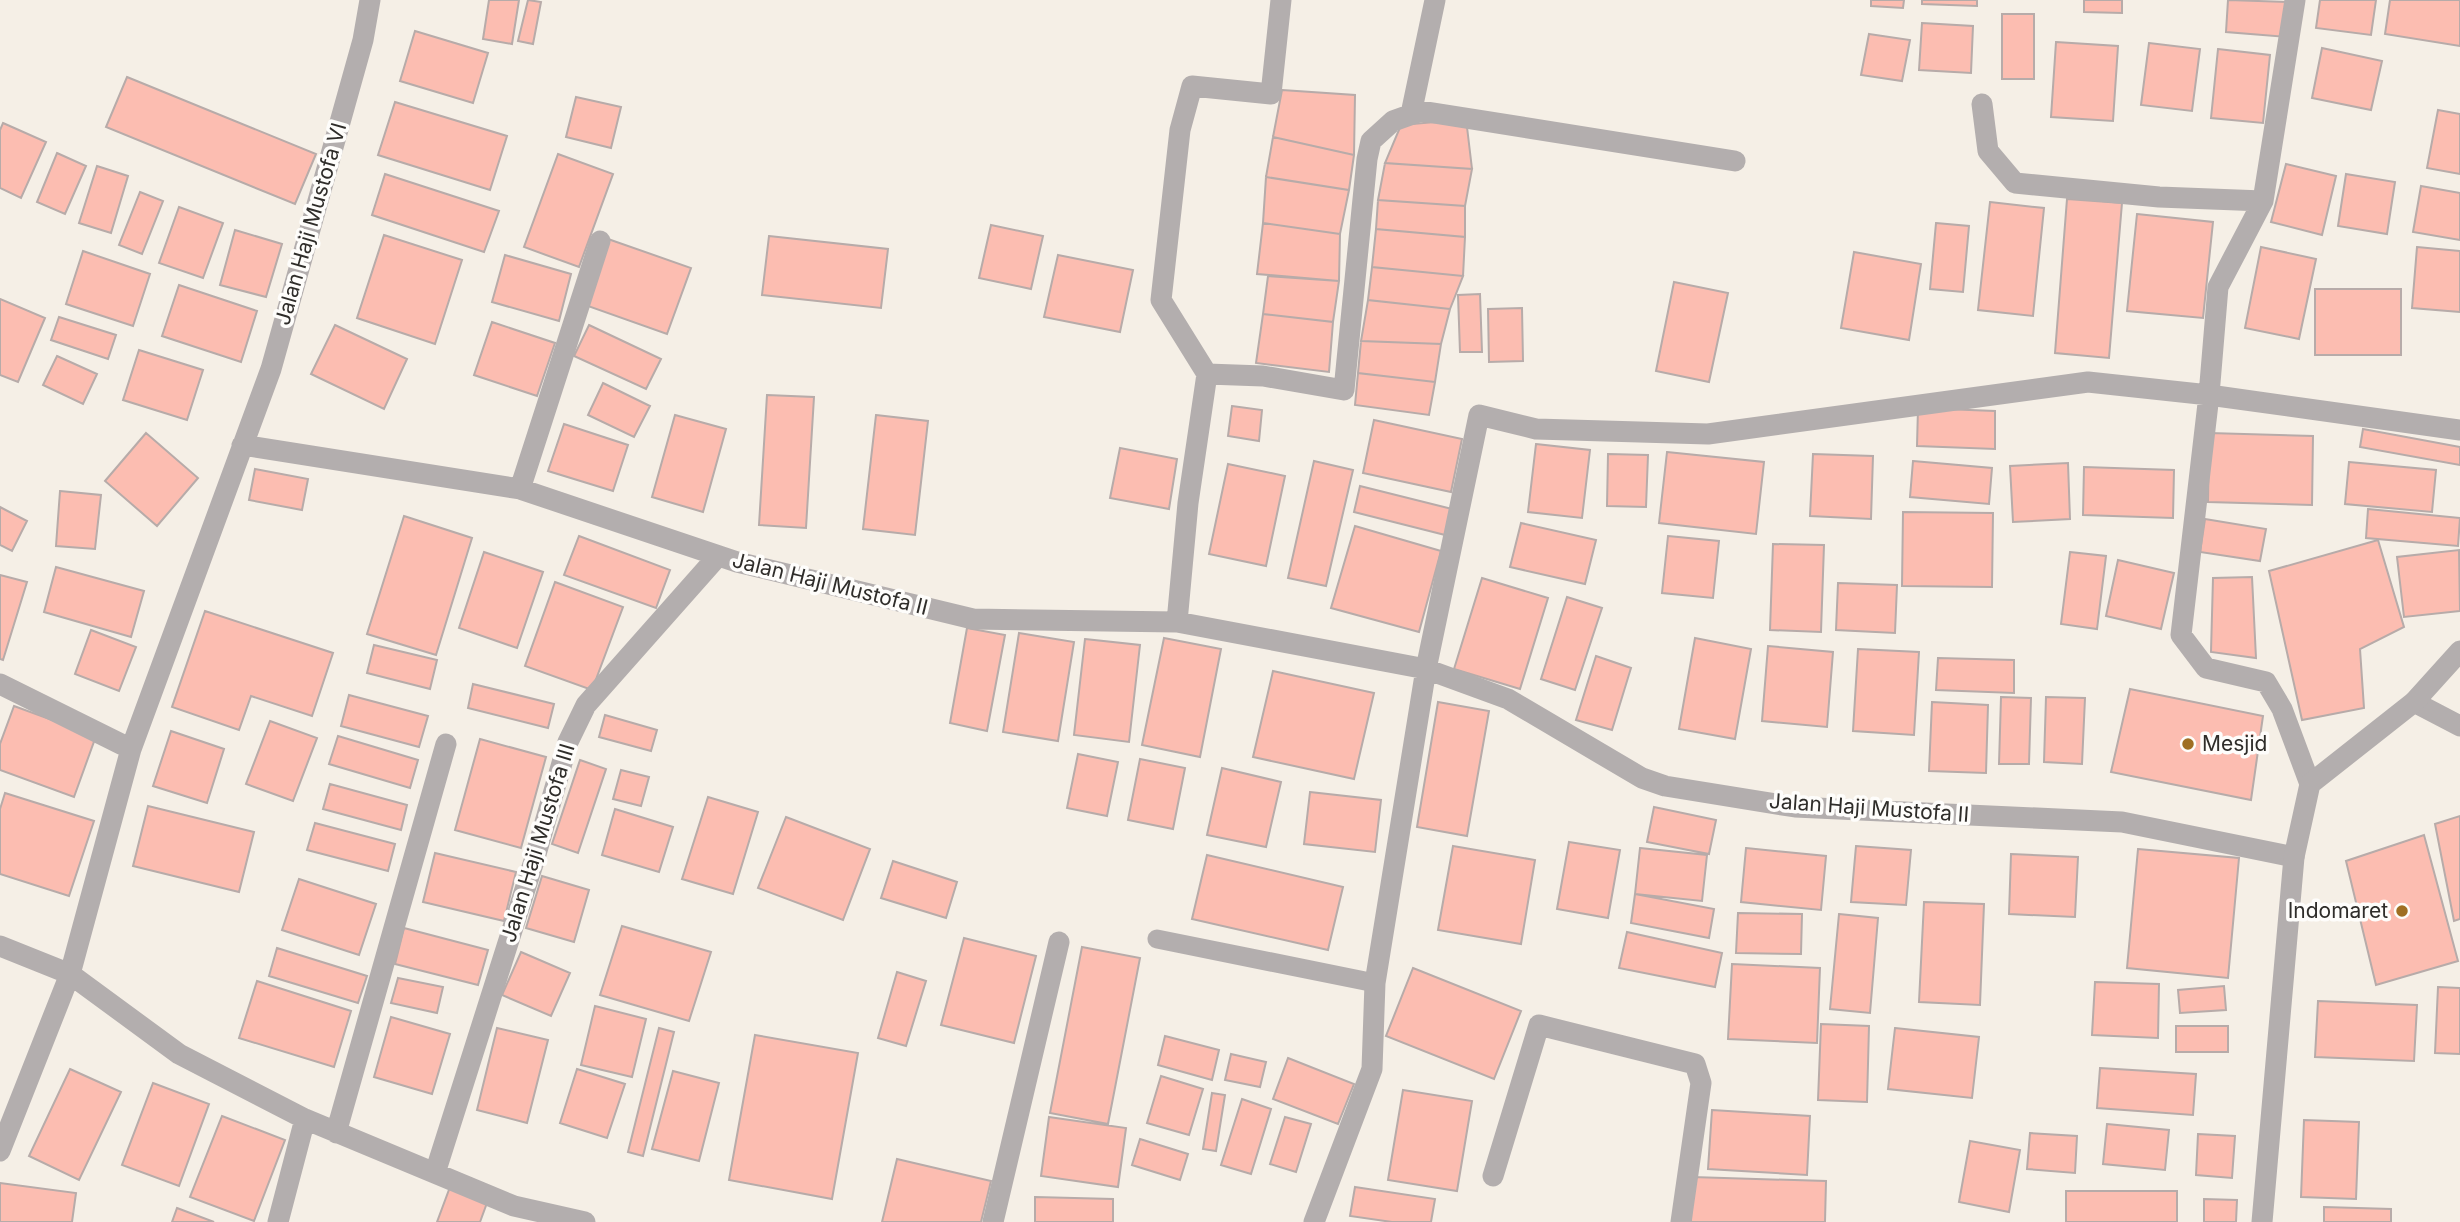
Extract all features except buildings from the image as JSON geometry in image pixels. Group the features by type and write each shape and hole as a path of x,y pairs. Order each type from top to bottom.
{"street":[{"name":"Jalan Haji Mustofa VI","path":"0,1151 70,974 131,750 271,369 363,40 370,0"},
{"path":"1177,622 1188,503 1207,374 1161,300 1180,130 1192,86 1271,94 1281,0"},
{"path":"1411,114 1435,0"},
{"path":"2262,1222 2294,857 2310,784 2282,709 2266,682 2206,667 2181,635 2209,395 2218,287 2263,201 2295,0"},
{"path":"1982,104 1988,151 2015,183 2160,197 2263,201"},
{"path":"1207,374 1263,376 1344,390 1367,159 1371,141 1392,121 1421,111 1735,161"},
{"path":"520,489 600,241"},
{"path":"1314,1222 1372,1069 1375,984 1426,669 1479,415 1536,429 1708,434 2088,382 2209,395 2460,430"},
{"name":"Jalan Haji Mustofa II","path":"243,445 520,489 718,556 973,619 1177,622 1426,669 1508,699 1642,778 1665,786 1795,807 2122,822 2294,857"},
{"name":"Jalan Haji Mustofa III","path":"435,1173 530,874 568,742 586,705 718,556"},
{"path":"2310,784 2414,702 2460,651"},
{"path":"0,684 131,750"},
{"path":"2414,702 2460,726"},
{"path":"336,1133 446,744"},
{"path":"993,1222 1059,942"},
{"path":"0,946 70,974 179,1054 305,1119 435,1173 511,1214 585,1222"},
{"path":"1493,1176 1539,1025 1695,1064 1702,1083 1681,1222"},
{"path":"278,1222 305,1119"}],"lane":[{"path":"1157,939 1375,984"}],"place":[{"name":"Mesjid","path":"2188,744"},
{"name":"Indomaret","path":"2402,911"}]}
